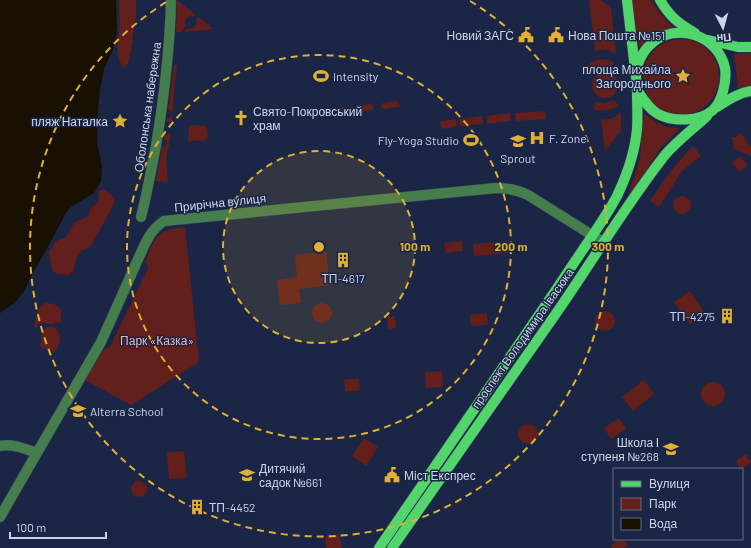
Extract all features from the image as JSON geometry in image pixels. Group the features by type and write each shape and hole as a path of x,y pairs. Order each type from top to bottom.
{"main road":[{"path":"627,0 637,90 646,105 657,114 670,119 683,120 696,118 713,110 732,97 751,91"},
{"path":"660,0 667,11 679,23 715,48 721,57 725,68 726,81 722,95 713,110"},
{"path":"636,75 638,63 642,54 651,43 663,36 674,33 687,33 738,47 751,47"},
{"name":"проспект Володимира Івасюка","path":"379,548 544,308 616,198 626,177 637,130 637,90"},
{"name":"проспект Володимира Івасюка","path":"392,548 438,480 556,314 635,196 666,154 713,110"}],"street":[{"name":"Оболонська набережна","path":"141,217 147,197 164,98 170,34 171,0"},
{"name":"Прирічна вулиця","path":"0,517 102,342 152,231 164,221 506,188 528,195 603,242"},
{"path":"0,446 6,445 37,453"}],"green space":[{"path":"119,0 136,0 136,14 131,51 128,64 123,68 118,50"},
{"path":"589,0 601,0 611,8 616,53 606,50 595,51"},
{"path":"631,0 651,0 673,28 654,35 639,49"},
{"path":"177,1 196,15 194,17 190,16 187,18 185,21 186,26 181,32 176,32"},
{"path":"198,17 214,29 184,32 188,28 195,26 196,19"},
{"path":"681,39 696,42 708,50 716,62 719,77 716,92 708,104 696,112 681,115 666,112 654,104 646,92 643,77 646,62 654,50 666,42"},
{"path":"751,53 751,86 738,88 734,54"},
{"path":"601,59 614,62 611,68 602,66 592,70 588,64"},
{"path":"174,65 177,65 172,122 166,122 167,118 172,114 168,109"},
{"path":"605,72 614,76 618,85 614,94 605,98 596,94 592,85 596,76"},
{"path":"614,100 618,105 612,109 603,111 593,109 596,102 605,103"},
{"path":"397,101 400,104 399,107 384,109 381,107 383,103"},
{"path":"370,104 373,106 372,110 357,112 354,108 356,106"},
{"path":"344,107 347,109 345,113 330,114 328,112 330,108"},
{"path":"545,111 546,119 516,121 515,113"},
{"path":"621,112 621,131 605,151 601,119 612,118"},
{"path":"510,113 511,121 487,124 487,116"},
{"path":"644,113 656,122 667,127 680,128 659,150 627,200 640,158"},
{"path":"482,116 483,124 460,126 459,119"},
{"path":"456,119 457,127 441,129 440,121"},
{"path":"190,125 207,127 208,137 206,140 188,141"},
{"path":"171,133 166,160 168,182 156,181 162,147 165,147 167,143 164,136"},
{"path":"741,133 751,147 751,156 734,149 732,137 735,137"},
{"path":"693,146 701,156 682,171 659,207 650,201 675,166"},
{"path":"741,156 747,166 739,172 732,162"},
{"path":"102,189 113,197 115,201 113,206 90,247 81,251 78,255 75,262 74,271 69,275 57,274 52,270 49,252 55,242 66,237 74,223 88,216 91,208 99,200 98,192"},
{"path":"678,196 686,196 691,201 689,212 686,214 678,214 673,209 673,201"},
{"name":"Парк «Казка»","path":"185,227 199,362 131,405 85,380 103,351 111,345 148,268 145,262 155,239 157,236 166,231"},
{"path":"462,241 463,251 445,253 444,243"},
{"path":"509,241 510,253 474,256 473,244"},
{"path":"326,251 330,285 299,289 301,303 280,305 277,280 297,277 295,255"},
{"path":"690,291 705,313 690,324 674,302"},
{"path":"45,303 54,304 61,309 61,322 45,324 39,322 37,328 34,326 38,310"},
{"path":"318,303 326,303 332,309 332,317 326,323 318,323 312,317 312,309"},
{"path":"605,311 612,314 615,321 612,328 605,331 598,328 595,321 598,314"},
{"path":"487,313 488,325 471,326 470,315"},
{"path":"395,316 396,328 388,329 387,317"},
{"path":"47,327 54,327 59,333 60,340 54,353 40,347 42,333"},
{"path":"442,371 443,387 426,388 425,372"},
{"path":"359,378 360,390 345,392 344,380"},
{"path":"644,380 654,394 633,411 622,397"},
{"path":"713,382 721,386 725,394 721,402 713,406 705,402 701,394 705,386"},
{"path":"619,418 626,429 611,439 604,428"},
{"path":"528,424 535,427 538,434 535,441 528,444 521,441 518,434 521,427"},
{"path":"364,438 378,447 366,466 352,456"},
{"path":"184,451 187,478 169,479 167,452"},
{"path":"746,454 751,462 740,468 736,461"},
{"path":"136,481 142,481 147,486 145,495 142,497 136,497 131,492 131,486"},
{"path":"339,534 342,548 326,548 325,537"},
{"path":"618,540 624,540 628,545 624,548 612,548 610,546"}],"water":[{"path":"0,0 116,0 117,27 116,39 113,50 104,69 100,90 97,141 102,167 101,181 94,193 71,207 66,213 24,291 13,304 0,313"}],"place":[{"name":"Новий ЗАГС","path":"526,35"},
{"name":"Нова Пошта №151","path":"556,35"},
{"name":"Intensity","path":"321,76"},
{"name":"площа Михайла Загороднього","path":"683,76"},
{"name":"Свято-Покровський храм","path":"241,118"},
{"name":"пляж Наталка","path":"120,121"},
{"name":"F. Zone","path":"537,138"},
{"name":"Fly-Yoga Studio","path":"471,140"},
{"name":"Sprout","path":"518,141"},
{"name":"ТП-4617","path":"343,260"},
{"name":"ТП-4275","path":"727,316"},
{"name":"Alterra School","path":"78,411"},
{"name":"Школа І ступеня №268","path":"671,449"},
{"name":"Дитячий садок №661","path":"247,475"},
{"name":"Міст Експрес","path":"392,475"},
{"name":"ТП-4452","path":"197,507"}]}
